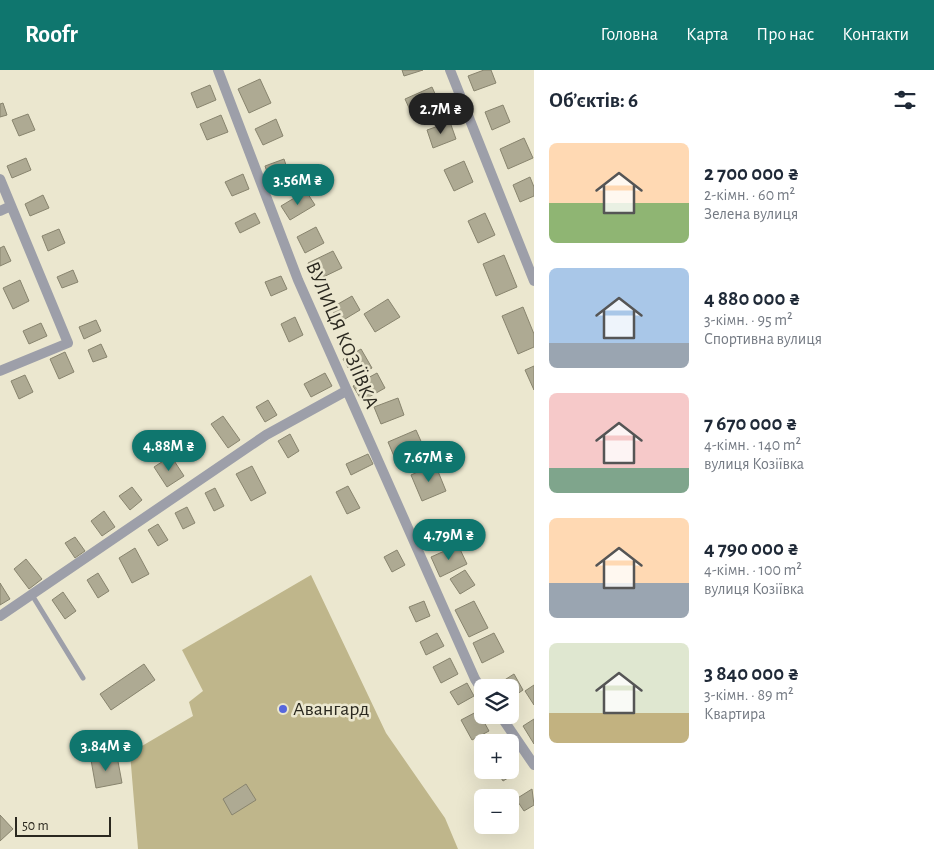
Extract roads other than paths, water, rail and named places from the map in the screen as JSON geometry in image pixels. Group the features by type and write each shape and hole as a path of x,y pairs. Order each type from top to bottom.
{"street":[{"name":"ВУЛИЦЯ КОЗІЇВКА","path":"218,70 298,280 475,679"},
{"path":"450,70 534,281"},
{"path":"0,179 68,343 0,371"},
{"path":"0,211 11,206"},
{"path":"0,616 266,435 346,391"},
{"path":"506,724 534,765"}],"lane":[{"path":"32,594 83,678"}],"place":[{"name":"Авангард","path":"283,709"}]}
